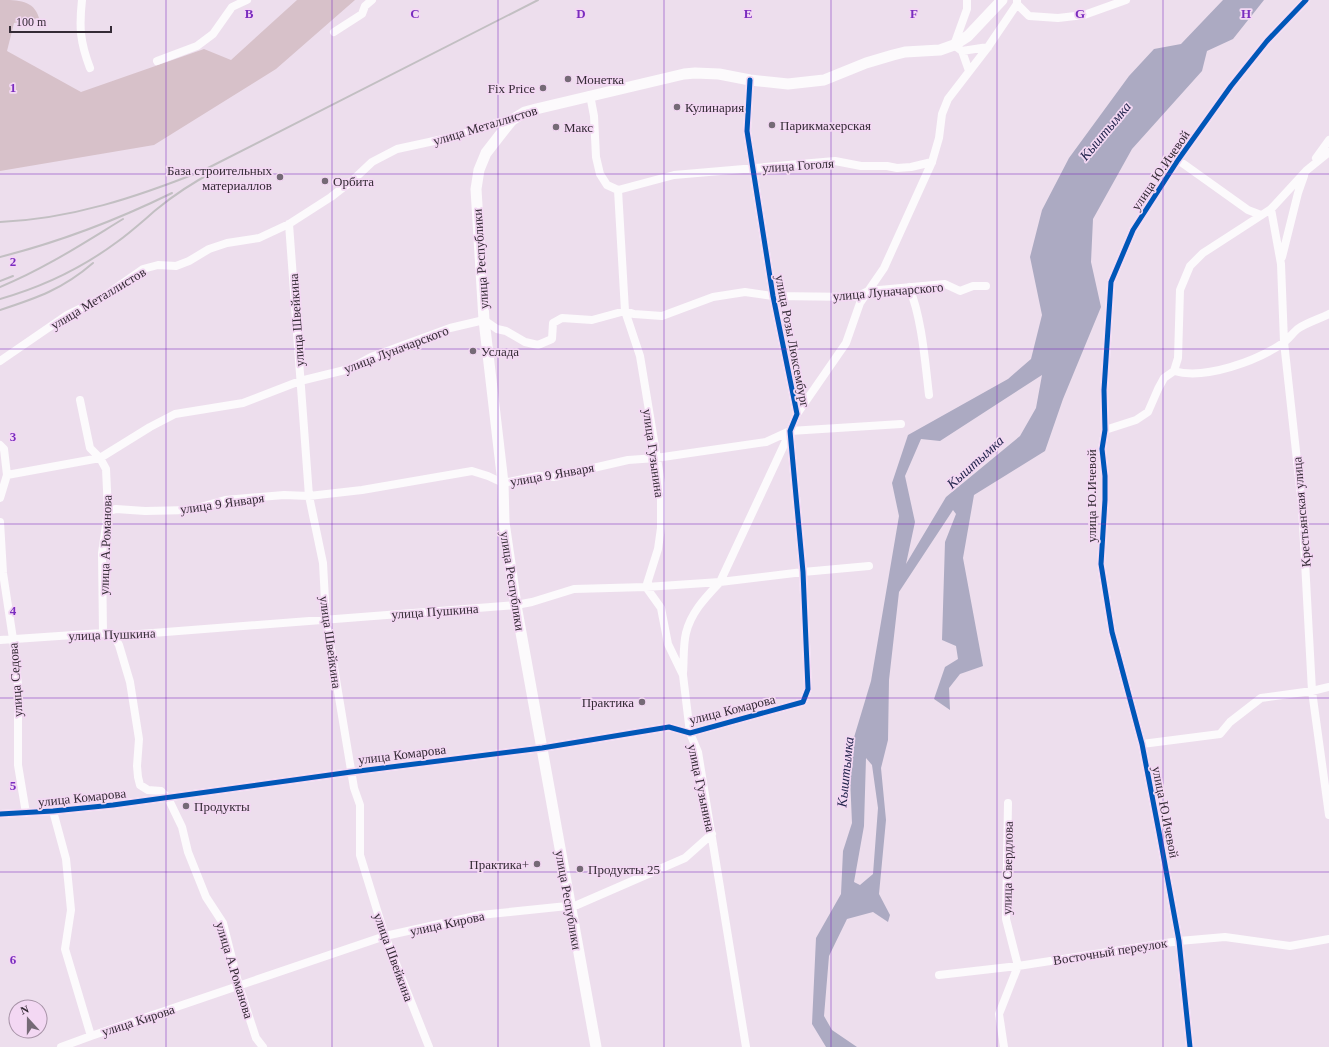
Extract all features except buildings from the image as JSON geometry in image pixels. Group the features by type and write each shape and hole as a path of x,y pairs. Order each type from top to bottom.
{"main road":[{"name":"улица Металлистов","path":"512,120 525,112 536,109 684,74 719,74 750,80 788,84 820,81 866,63 905,52 958,48 1002,0"},
{"name":"улица Республики","path":"512,120 486,153 479,170 476,189 484,320 503,483 504,522 516,605 596,1047"}],"street":[{"path":"82,0 81,37 83,51 90,68"},
{"path":"157,62 197,46 213,34 232,7 247,0"},
{"path":"334,32 362,14 365,6 372,0"},
{"path":"967,0 967,9 958,48 969,71"},
{"path":"797,414 846,343 860,303 884,268 932,162 939,138 942,114 948,99 988,48 1017,2 1029,16 1058,18 1084,15 1126,0"},
{"name":"улица Ю.Ичевой","path":"1190,1047 1179,941 1142,744 1112,632 1101,564 1105,476 1102,449 1105,430 1104,390 1106,339 1111,282 1133,230 1178,160 1231,86 1267,41 1306,0"},
{"path":"958,48 988,48"},
{"name":"улица Розы Люксембург","path":"750,80 747,131 754,168 772,296 797,414 790,431 803,572 808,689 803,702"},
{"path":"590,95 594,116 596,157 600,174 607,185 618,190"},
{"name":"улица Металлистов","path":"0,361 67,315 103,297 143,269 158,265 176,266 227,243 259,238 289,224 331,197 354,179 372,162 397,150 457,136 499,122 512,120"},
{"path":"1105,430 1136,420 1148,412 1164,378 1174,370 1178,358 1180,290 1190,266 1203,253 1271,209 1307,170 1329,140"},
{"path":"1281,264 1298,193 1307,170 1329,152"},
{"path":"1178,160 1248,210 1261,215"},
{"name":"улица Гоголя","path":"618,190 674,175 836,161 861,166 887,166 898,168 932,162"},
{"name":"улица Гузынина","path":"618,190 625,311 640,356 661,483 661,528 658,549 646,587 661,608 668,644 683,675 690,733 698,752 746,1047"},
{"name":"Крестьянская улица","path":"1271,209 1281,264 1284,342 1302,506 1312,691 1329,815"},
{"name":"улица Швейкина","path":"289,224 309,496 323,563 326,620 354,788 360,805 360,855 385,936 429,1047"},
{"name":"улица Луначарского","path":"7,475 100,458 175,414 243,403 300,381 349,369 372,357 450,328 484,320 497,328 506,330 525,342 538,346 552,339 553,324 562,318 592,320 625,311 634,314 662,316 712,297 745,292 772,296 856,297 868,291 909,287 945,284 960,291 973,286 986,286"},
{"path":"909,287 913,297 922,341 929,396"},
{"path":"1174,370 1182,373 1208,373 1234,365 1264,354 1284,342 1298,329 1329,314"},
{"name":"улица А.Романова","path":"80,400 90,448 100,458 106,469 108,511 102,553 103,633"},
{"name":"улица 9 Января","path":"108,511 116,509 145,511 190,510 225,500 284,495 309,496 362,490 472,471 503,483 538,476 554,476 628,460 656,458 766,442 790,431 901,424"},
{"path":"683,675 685,634 691,619 703,600 720,582 790,431"},
{"path":"0,445 4,449 7,475 0,498"},
{"name":"улица Седова","path":"0,522 3,573 18,685 18,765 26,813"},
{"name":"улица Пушкина","path":"0,640 103,633 114,636 516,605 532,602 574,589 646,587 720,582 869,566"},
{"path":"114,636 119,645 130,682 139,738 136,766 140,785 148,790 161,792 168,798"},
{"path":"1142,744 1220,734 1230,722 1261,698 1312,691 1329,687"},
{"name":"улица Комарова","path":"0,814 53,811 168,798 352,772 542,748 669,727 690,733 803,702"},
{"name":"улица А.Романова","path":"168,798 182,827 188,852 206,897 223,923 239,986 256,1038 263,1047"},
{"name":"улица Свердлова","path":"1008,803 1006,919 1018,966"},
{"path":"53,811 66,859 71,910 65,949 91,1036"},
{"name":"улица Кирова","path":"61,1047 385,936 480,915 577,905 685,858 712,834"},
{"name":"Восточный переулок","path":"939,975 1018,966 1179,941 1225,937 1290,946 1329,939"},
{"path":"1004,1047 999,1014 1018,966"}],"shaded area":[{"path":"0,0 13,0 29,4 37,12 39,18 14,23 7,51 81,92 204,49 231,60 297,0 355,0 276,69 154,145 0,171"}],"water":[{"name":"Кыштымка","path":"1223,0 1264,0 1233,39 1207,51 1202,71 1132,149 1093,219 1091,262 1101,307 1063,399 1045,451 974,495 963,558 983,666 960,674 949,688 950,710 934,699 945,667 958,659 956,646 942,640 945,542 956,514 953,510 899,592 889,680 888,740 881,768 886,820 879,894 890,915 888,922 873,912 847,919 829,956 824,1016 832,1030 857,1047 826,1047 812,1024 816,938 841,894 843,851 852,823 849,754 871,681 899,516 892,483 908,435 1008,379 1031,359 1042,315 1030,257 1042,210 1069,158 1129,76 1154,49 1181,44","holes":["1042,375 1036,408 1020,436 946,497 906,564 915,522 905,476 921,439 940,441","866,758 872,765 878,808 873,874 860,885 854,882 864,826"]}],"railway":[{"path":"0,222 52,216 103,205 153,190 202,171 538,0"},
{"path":"0,299 46,283 90,260 122,238 170,199 191,184 213,172"},
{"path":"0,257 88,230 172,193"},
{"path":"0,287 78,247 123,219"},
{"path":"0,310 49,292 71,280 93,263"},
{"path":"0,281 13,276"}],"cycle path":[{"path":"1190,1047 1179,941 1159,832 1142,744 1112,632 1101,564 1105,500 1105,476 1102,449 1105,430 1104,390 1111,282 1133,230 1178,160 1231,86 1267,41 1306,0"},
{"path":"0,814 53,811 113,805 351,772 542,748 669,727 690,733 803,702 808,689 803,572 790,431 797,414 773,296 747,131 750,80"}],"place":[{"name":"Монетка","path":"568,79"},
{"name":"Fix Price","path":"543,88"},
{"name":"Кулинария","path":"677,107"},
{"name":"Парикмахерская","path":"772,125"},
{"name":"Макс","path":"556,127"},
{"name":"База cтроительных материаллов","path":"280,177"},
{"name":"Орбита","path":"325,181"},
{"name":"Услада","path":"473,351"},
{"name":"Практика","path":"642,702"},
{"name":"Продукты","path":"186,806"},
{"name":"Практика+","path":"537,864"},
{"name":"Продукты 25","path":"580,869"}]}
